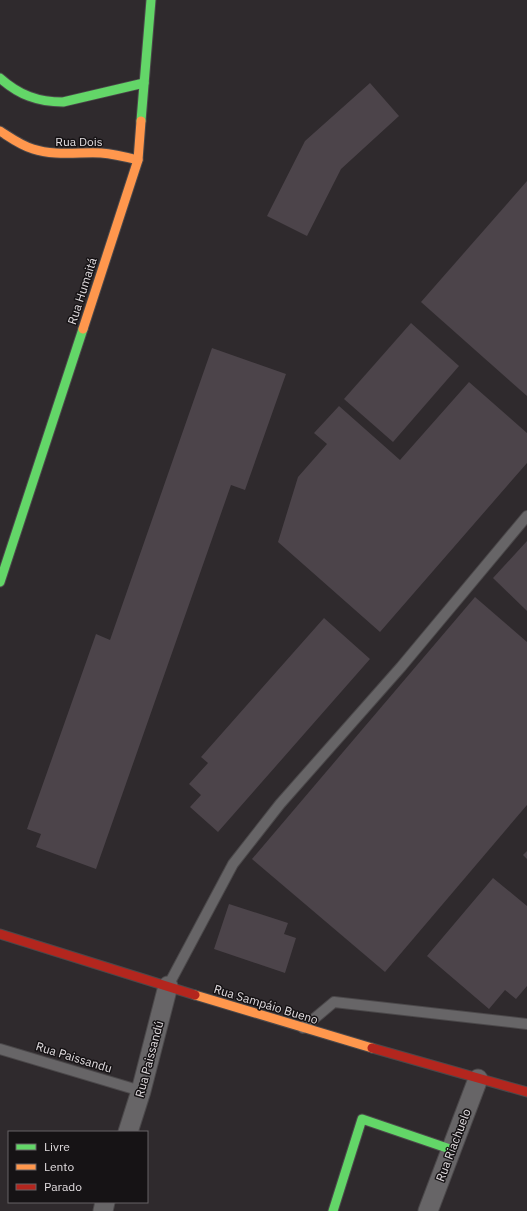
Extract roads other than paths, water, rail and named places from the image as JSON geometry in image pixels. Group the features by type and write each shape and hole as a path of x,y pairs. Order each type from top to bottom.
{"street":[{"name":"Rua Humaitá","path":"0,582 138,160 151,0"},
{"path":"0,78 17,92 28,98 51,103 63,102 144,83"},
{"name":"Rua Dois","path":"0,131 20,144 38,151 56,154 106,152 138,160"},
{"name":"Rua Sampáio Bueno","path":"0,934 303,1028 527,1092"},
{"name":"Rua Paissandú","path":"128,1131 141,1091 168,986"},
{"name":"Rua Riachuelo","path":"428,1211 450,1149 478,1079"},
{"path":"333,1211 362,1118 450,1149"}],"lane":[{"path":"168,986 233,864 280,804 401,667 527,516"},
{"path":"303,1028 334,1002 527,1024"},
{"name":"Rua Paissandu","path":"0,1049 141,1091"}]}
